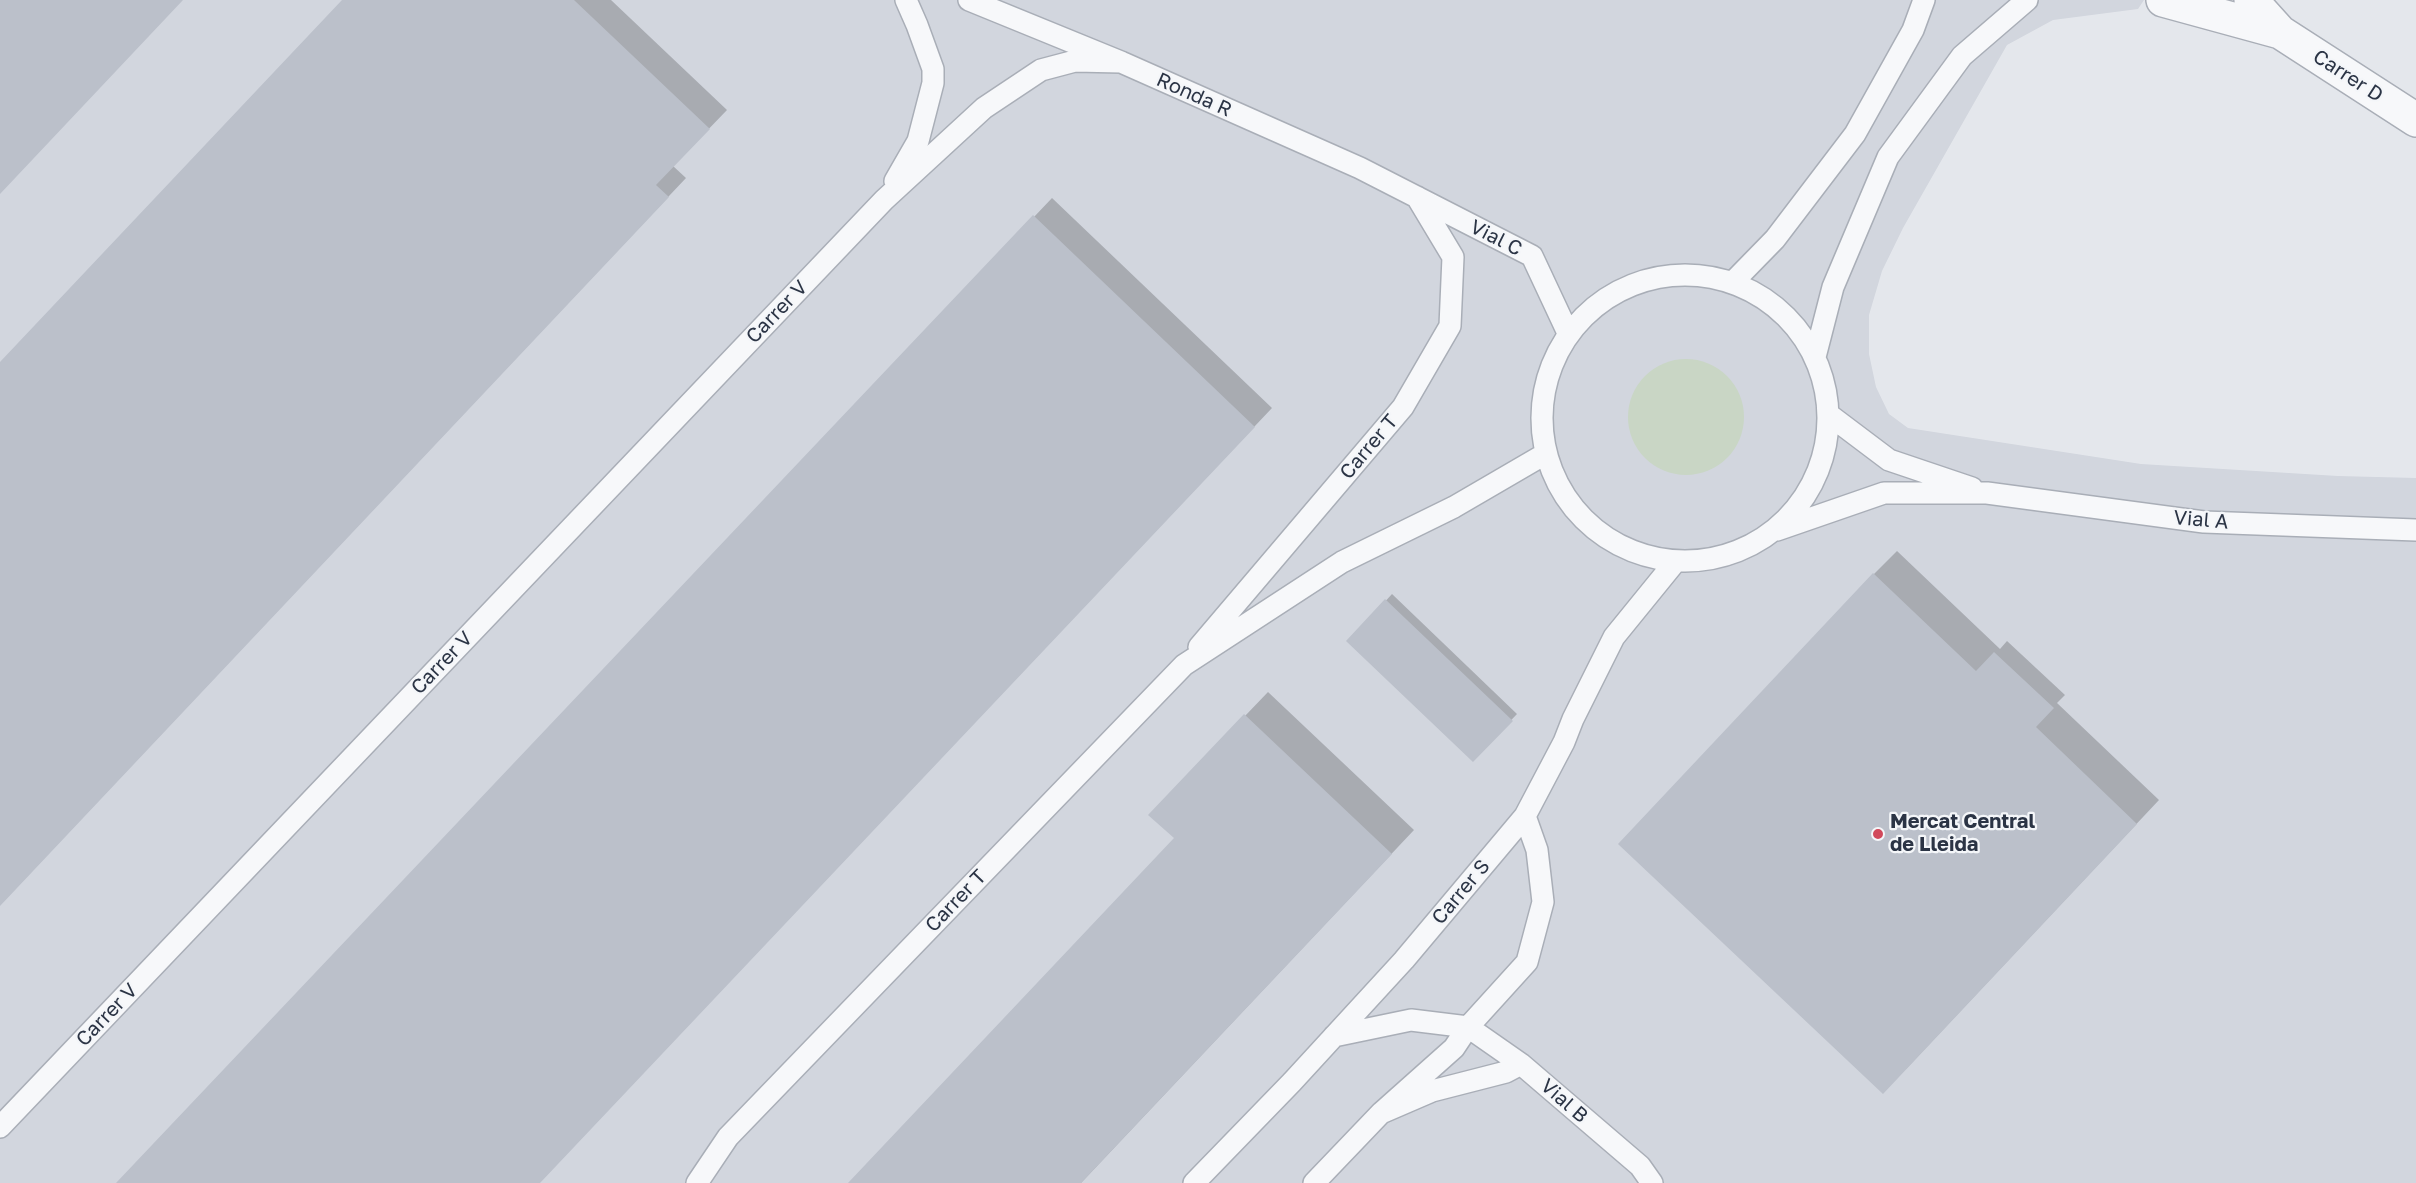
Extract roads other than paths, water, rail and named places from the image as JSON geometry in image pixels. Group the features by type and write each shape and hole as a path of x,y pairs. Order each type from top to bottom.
{"street":[{"name":"Carrer D","path":"2163,0 2280,32"},
{"name":"Carrer D","path":"2251,0 2280,32 2416,120"}],"lane":[{"name":"Carrer V","path":"884,200 918,141 933,83 933,69 906,0"},
{"name":"Ronda R","path":"969,0 1121,62 1360,168 1416,197"},
{"path":"1733,282 1775,239 1855,134 1913,30 1924,0"},
{"path":"1815,357 1833,287 1888,157 1962,56 2027,0"},
{"name":"Carrer V","path":"0,1127 884,200 984,108 1041,70 1075,61 1121,62"},
{"name":"Vial C","path":"1416,197 1532,256 1568,333"},
{"name":"Carrer T","path":"683,1183 1184,665 1403,407 1450,326 1453,257 1416,197"},
{"path":"1687,274 1733,282 1767,299 1795,325 1815,357 1825,385 1828,414 1823,458 1805,498 1776,531 1745,549 1711,561 1675,562 1631,552 1592,529 1563,495 1545,454 1540,412 1548,371 1568,333 1600,300 1642,280 1687,274"},
{"name":"Vial A","path":"1828,414 1889,460 1987,493"},
{"name":"Carrer T","path":"1184,665 1342,562 1454,507 1545,454"},
{"name":"Vial A","path":"1776,531 1884,494 1987,493 2204,522 2416,530"},
{"name":"Carrer S","path":"1194,1183 1404,960 1525,816 1564,742 1614,637 1675,562"},
{"path":"1314,1183 1381,1113 1454,1048 1468,1027 1527,962 1542,902 1537,850 1525,816"},
{"name":"Vial B","path":"1334,1036 1411,1020 1468,1027 1521,1064 1640,1166 1652,1183"},
{"path":"1381,1113 1432,1091 1506,1072 1521,1064"},
{"name":"Carrer T","path":"698,1183 728,1137"}],"place":[{"name":"Mercat Central de Lleida","path":"1878,834"}]}
